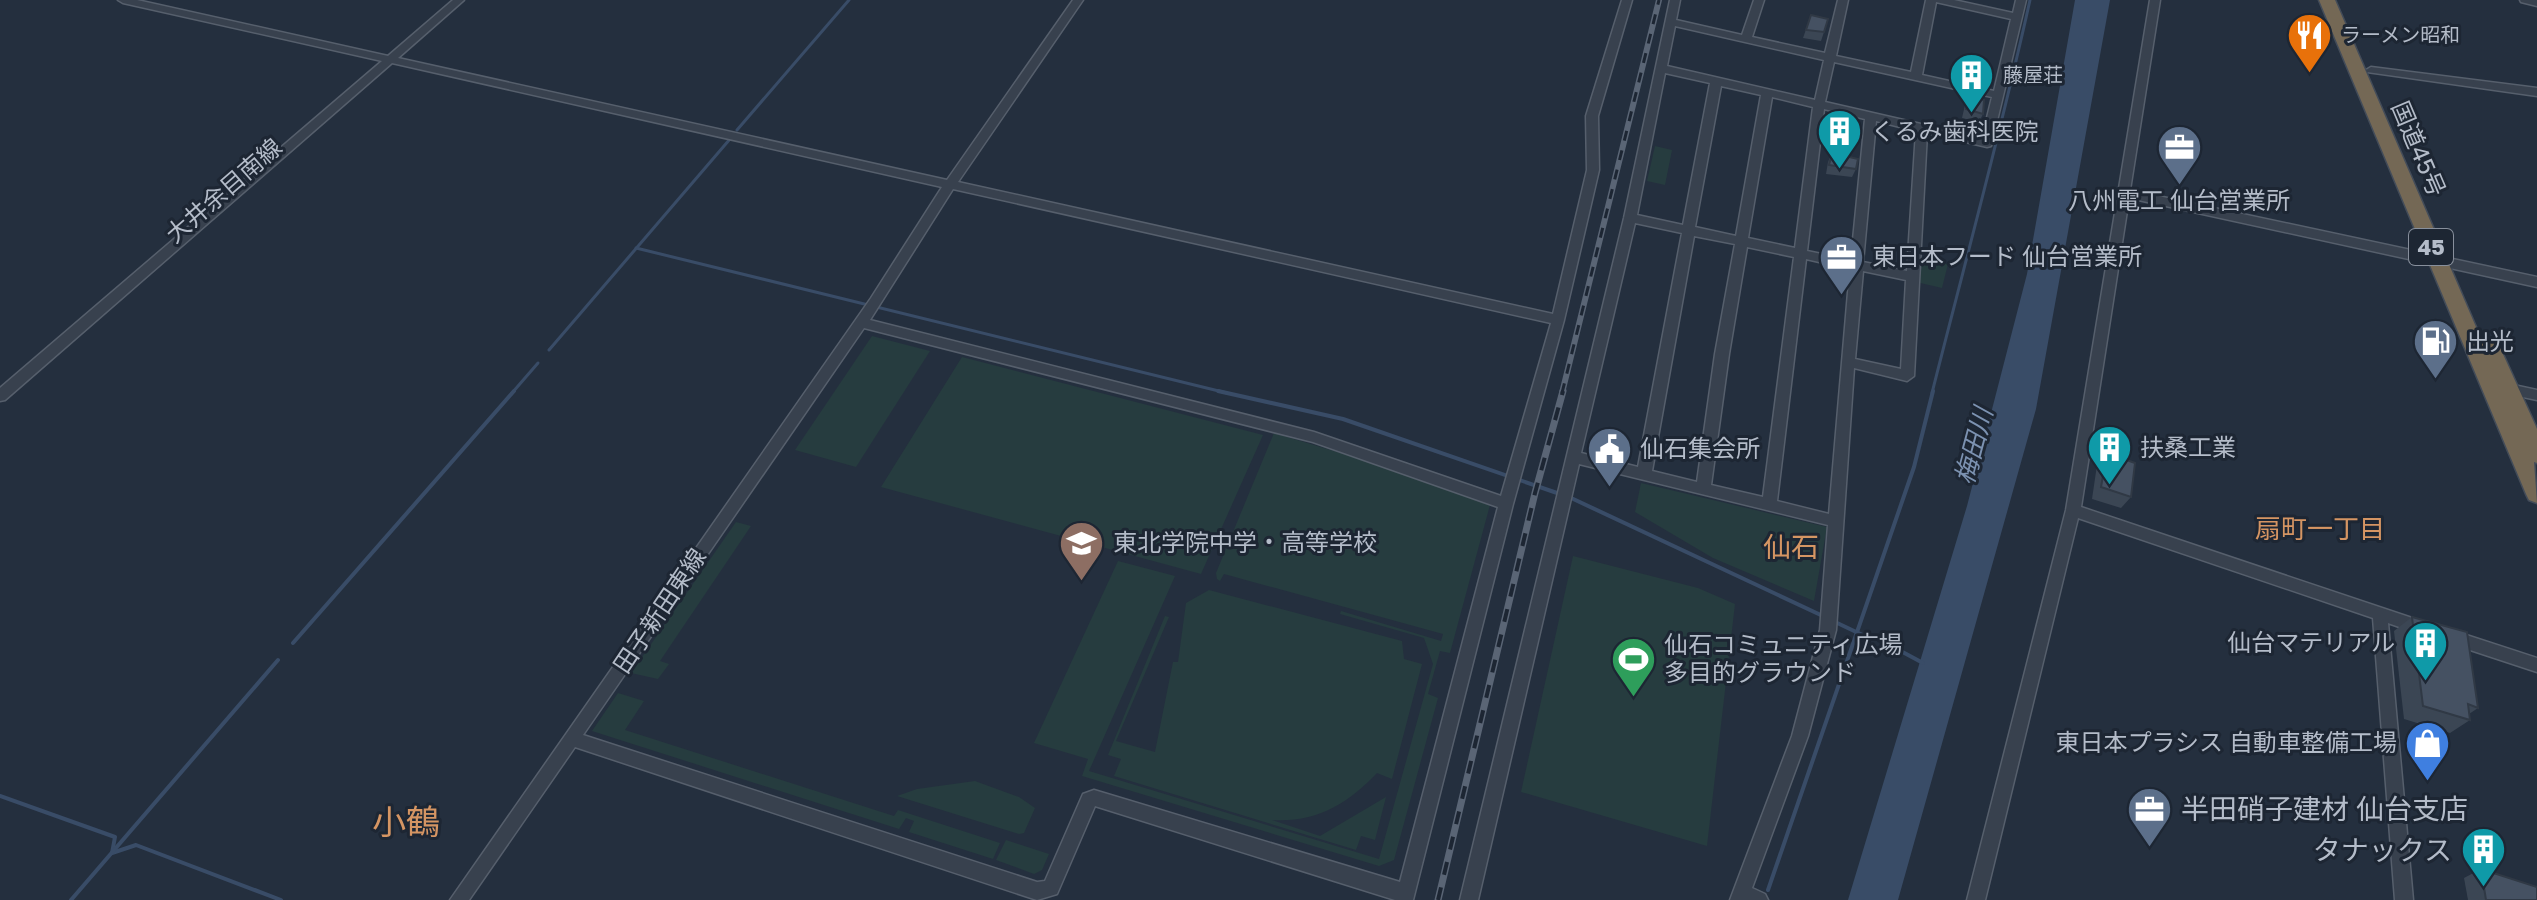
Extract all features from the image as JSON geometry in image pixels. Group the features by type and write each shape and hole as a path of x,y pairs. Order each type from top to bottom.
{"highway":[{"name":"国道45号","path":"2327,0 2537,454"},
{"name":"国道45号","path":"2340,0 2371,70 2537,494"}],"street":[{"path":"123,0 1558,320"},
{"name":"大井余目南線","path":"0,383 387,57 448,0"},
{"path":"0,396 387,57 459,0"},
{"name":"田子新田東線","path":"459,900 869,311 950,184 1078,0"},
{"path":"572,739 1047,896 1089,800 1094,798 1405,897 1510,490 1558,320 1593,170 1592,116 1627,0"},
{"path":"1469,900 1630,218 1675,0"},
{"path":"1746,39 1759,0"},
{"path":"1769,505 1819,105 1843,0"},
{"path":"1916,77 1931,0"},
{"path":"1940,0 2017,17"},
{"path":"1663,69 1987,143 2021,0"},
{"path":"1976,900 2073,510 2155,0"},
{"path":"2525,0 2537,3"},
{"path":"1669,22 1998,95"},
{"path":"2371,70 2537,92"},
{"path":"1644,473 1716,81"},
{"path":"1703,489 1767,92"},
{"path":"1747,898 1800,736 1828,630 1848,362 1871,117"},
{"path":"1848,362 1907,376 1922,129"},
{"path":"2124,193 2537,282"},
{"path":"1630,218 1912,277"},
{"path":"869,311 1510,490"},
{"path":"2509,389 2537,395"},
{"path":"1573,457 1835,521"},
{"path":"2073,510 2537,665"},
{"path":"2380,614 2404,900"}],"green space":[{"path":"1655,146 1672,150 1665,185 1647,181"},
{"path":"1918,257 1948,264 1942,288 1916,282"},
{"path":"872,336 930,351 856,467 795,450"},
{"path":"962,357 1263,435 1201,574 881,487"},
{"path":"1274,433 1357,458 1490,505 1450,653 1440,651 1428,694 1438,698 1394,860 1379,866 1082,776 1088,759 1034,743 1118,561 1175,576 1089,771 1379,859 1433,664 1424,638 1340,614 1341,611 1441,641 1443,634 1224,574 1220,581 1217,579 1216,573"},
{"path":"1641,483 1827,527 1814,601 1713,558 1635,512"},
{"path":"736,522 751,526 660,661 669,664 658,679 631,673"},
{"name":"仙石コミュニティ広場 多目的グラウンド","path":"1573,556 1698,588 1735,604 1707,846 1521,792"},
{"path":"1209,590 1402,641 1404,659 1422,664 1392,779 1377,773 1354,794 1330,809 1302,818 1272,820 1320,836 1386,797 1375,840 1361,836 1356,850 1114,776 1121,759 1108,755 1165,616 1169,617 1116,741 1155,752 1173,662 1178,662 1186,603"},
{"path":"618,693 644,701 625,730 894,816 898,810 1000,843 993,859 909,832 914,821 906,818 899,829 592,731"},
{"path":"975,781 1019,797 1035,808 1024,833 897,796 917,789"},
{"path":"1006,840 1049,854 1042,870 1034,874 996,860"}],"water":[{"path":"2075,0 2110,0 2036,409 1898,900 1848,900 1967,506 2027,274"}],"building":[{"path":"1811,15 1828,19 1824,32 1806,30"},
{"path":"1969,96 1984,100 1983,114 1966,109"},
{"path":"1832,153 1858,159 1856,169 1829,165"},
{"path":"2107,453 2135,463 2131,497 2101,487"},
{"path":"2412,617 2467,632 2478,708 2468,704 2470,720 2423,706"},
{"path":"2481,869 2537,887 2537,900 2486,900"}],"waterway":[{"path":"737,130 849,0"},
{"path":"1932,393 2030,0"},
{"path":"636,248 730,139"},
{"path":"549,350 636,248"},
{"path":"636,248 1227,393"},
{"path":"512,393 538,363"},
{"path":"293,643 514,391"},
{"path":"1218,391 1343,419 1560,494"},
{"path":"1857,632 1914,467 1933,391"},
{"path":"1569,497 1825,617"},
{"path":"1833,621 1857,632"},
{"path":"1768,890 1857,632"},
{"path":"1857,632 1871,639"},
{"path":"1897,649 1923,663"},
{"path":"112,852 278,660"},
{"path":"0,796 115,837 112,852"},
{"path":"112,852 136,845 281,900"},
{"path":"71,900 112,852"}],"railway":[{"path":"1562,393 1659,0"},
{"path":"1438,900 1535,493 1563,391"}],"place":[{"name":"ラーメン昭和","path":"2310,74"},
{"name":"藤屋荘","path":"1972,114"},
{"name":"くるみ歯科医院","path":"1840,171"},
{"name":"八州電工 仙台営業所","path":"2179,186"},
{"name":"東日本フード 仙台営業所","path":"1841,296"},
{"name":"出光","path":"2435,381"},
{"name":"扶桑工業","path":"2109,487"},
{"name":"仙石集会所","path":"1609,488"},
{"name":"東北学院中学・高等学校","path":"1082,582"},
{"name":"仙台マテリアル","path":"2426,682"},
{"name":"仙石コミュニティ広場 多目的グラウンド","path":"1633,698"},
{"name":"東日本プラシス 自動車整備工場","path":"2428,782"},
{"name":"半田硝子建材 仙台支店","path":"2150,848"},
{"name":"タナックス","path":"2483,889"}],"district":[{"name":"扇町一丁目","path":"2320,529"},
{"name":"仙石","path":"1791,547"},
{"name":"小鶴","path":"406,822"}],"water label":[{"name":"梅田川","path":"1974,446"}]}
